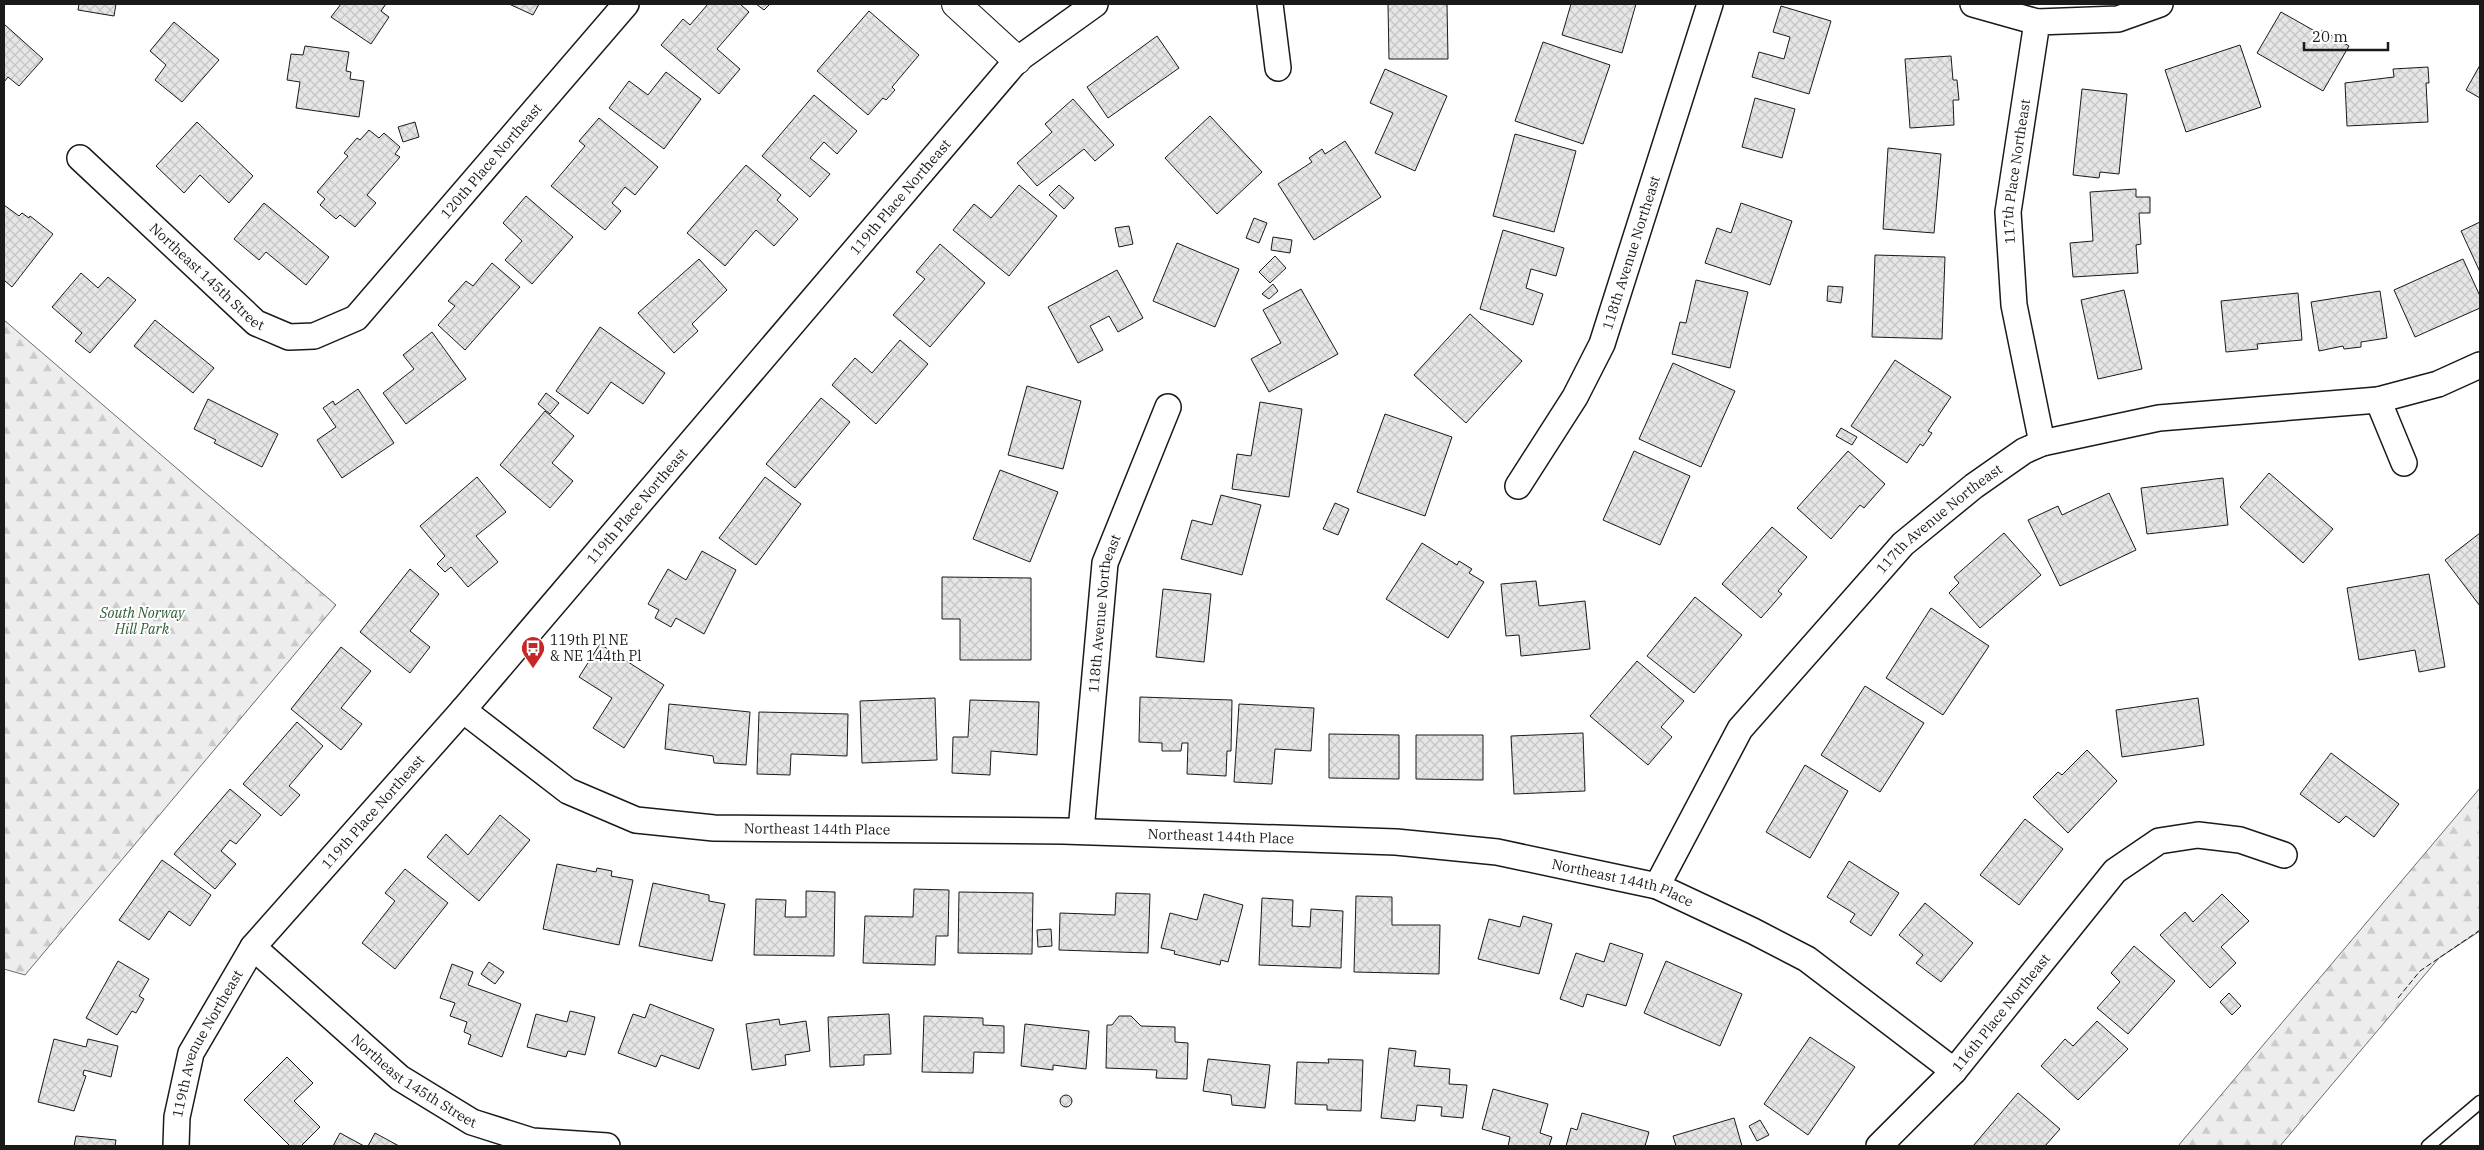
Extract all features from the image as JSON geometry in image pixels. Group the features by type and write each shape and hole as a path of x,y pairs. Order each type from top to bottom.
{"street":[{"name":"120th Place Northeast","path":"356,318 626,4"},
{"path":"956,4 1017,60"},
{"name":"119th Place Northeast","path":"253,947 463,710 1017,60 1095,4"},
{"path":"1270,4 1278,68"},
{"name":"118th Avenue Northeast","path":"1518,486 1575,396 1602,344 1710,4"},
{"path":"1973,4 2037,22 2118,19 2160,4"},
{"name":"117th Place Northeast","path":"2037,22 2008,212 2014,305 2042,443"},
{"name":"Northeast 145th Street","path":"80,158 256,323 289,337 314,336 356,318"},
{"name":"117th Avenue Northeast","path":"1657,886 1740,729 1903,544 1974,486 2024,451 2042,443 2159,418 2378,400 2438,384 2480,365"},
{"path":"2378,400 2404,463"},
{"name":"118th Avenue Northeast","path":"1081,831 1105,563 1168,407"},
{"name":"Northeast 144th Place","path":"463,710 568,791 636,820 714,828 1081,831 1396,842 1497,852 1657,886 1753,931 1807,959 1954,1071"},
{"name":"116th Place Northeast","path":"1879,1146 1954,1071 2115,871 2159,841 2198,835 2240,840 2284,855"},
{"name":"Northeast 145th Street","path":"253,947 400,1078 472,1122 532,1141 607,1146"},
{"name":"119th Avenue Northeast","path":"176,1146 177,1116 191,1053 253,947"}],"lane":[{"path":"2428,1146 2480,1102"}],"green space":[{"name":"South Norway Hill Park","path":"4,320 336,605 25,975 4,969"},
{"path":"2480,788 2480,931 2439,958 2280,1146 2178,1146"}],"building":[{"path":"79,4 116,4 114,16 78,10"},
{"path":"341,4 386,4 381,11 389,17 371,44 331,17"},
{"path":"509,4 539,4 533,15"},
{"path":"708,4 740,4 749,12 717,49 740,69 719,94 661,45 683,19 690,25"},
{"path":"756,4 770,4 764,10"},
{"path":"1388,4 1447,4 1448,59 1389,59"},
{"path":"1571,4 1636,4 1622,53 1562,35"},
{"path":"1781,6 1831,21 1809,94 1752,77 1759,52 1784,59 1790,37 1773,32"},
{"path":"869,11 919,55 892,87 895,90 886,100 883,98 868,115 817,71"},
{"path":"2281,12 2320,34 2322,30 2349,46 2323,91 2257,53"},
{"path":"174,22 219,60 182,102 155,80 166,65 150,51"},
{"path":"4,24 43,59 19,86 8,77 4,82"},
{"path":"1157,36 1179,68 1108,118 1087,87"},
{"path":"1543,42 1610,65 1583,144 1515,121"},
{"path":"2240,45 2261,107 2186,132 2165,70"},
{"path":"305,46 349,52 346,71 351,72 350,79 364,81 359,117 296,108 300,82 287,80 291,54 303,55"},
{"path":"1951,56 1953,80 1957,80 1959,100 1953,100 1954,125 1910,128 1905,59"},
{"path":"2480,65 2480,98 2466,90"},
{"path":"2428,67 2429,83 2426,83 2428,122 2347,126 2345,83 2394,77 2393,69"},
{"path":"1385,69 1447,96 1415,171 1375,153 1393,113 1370,103"},
{"path":"666,72 701,99 664,149 609,108 629,81 648,95"},
{"path":"2082,89 2127,94 2119,174 2100,172 2099,178 2073,175"},
{"path":"814,95 857,131 837,154 824,142 810,158 830,174 810,197 762,156"},
{"path":"1755,98 1795,109 1782,158 1742,147"},
{"path":"1073,99 1114,145 1095,161 1084,149 1037,186 1017,163 1052,132 1045,124"},
{"path":"1210,116 1262,172 1217,214 1165,158"},
{"path":"599,118 658,167 635,195 625,187 612,203 621,211 605,230 551,186 585,146 579,141"},
{"path":"197,122 253,176 229,203 200,175 184,193 156,166"},
{"path":"415,122 419,137 403,142 398,127"},
{"path":"369,130 379,138 384,133 400,147 395,154 400,157 367,195 376,203 355,227 340,215 336,219 320,205 325,199 317,192 348,156 344,153 357,138 360,140"},
{"path":"1515,134 1576,151 1554,232 1493,216"},
{"path":"1345,141 1381,197 1314,240 1278,184 1312,162 1309,158 1322,149 1325,154"},
{"path":"1888,148 1941,154 1934,233 1883,229"},
{"path":"746,165 781,195 777,200 798,219 774,246 756,230 725,266 687,233"},
{"path":"1019,185 1057,216 1009,276 953,230 974,204 991,218"},
{"path":"1059,185 1074,198 1064,209 1049,195"},
{"path":"2136,189 2136,197 2150,197 2150,213 2139,213 2141,244 2136,245 2138,273 2073,277 2070,243 2093,241 2090,192"},
{"path":"526,196 573,237 532,284 505,260 522,241 503,223"},
{"path":"264,203 329,257 306,285 266,252 259,260 234,239"},
{"path":"1741,203 1792,221 1770,285 1705,263 1717,228 1731,233"},
{"path":"4,205 19,216 22,213 29,218 30,216 53,234 12,287 4,280"},
{"path":"1254,218 1267,223 1259,243 1246,238"},
{"path":"2480,222 2480,272 2461,231"},
{"path":"1129,226 1133,244 1119,247 1115,228"},
{"path":"1503,230 1564,248 1556,276 1531,269 1526,288 1543,294 1533,325 1480,309"},
{"path":"1273,237 1292,240 1290,253 1271,250"},
{"path":"1177,243 1239,269 1215,327 1153,301"},
{"path":"940,244 985,283 930,347 893,315 925,279 916,272"},
{"path":"1875,255 1945,257 1942,339 1872,337"},
{"path":"1275,256 1286,268 1270,283 1259,272"},
{"path":"699,259 727,290 692,324 698,331 674,353 638,313"},
{"path":"2463,259 2480,296 2480,308 2415,337 2394,290"},
{"path":"492,263 520,287 465,350 438,325 455,306 448,301 466,281 473,286"},
{"path":"1117,270 1143,318 1118,332 1109,316 1090,326 1103,350 1078,363 1048,307"},
{"path":"81,273 98,288 108,277 136,300 90,353 75,341 82,333 52,307"},
{"path":"1696,280 1748,292 1730,368 1672,354 1680,322 1686,323"},
{"path":"1273,284 1278,291 1269,299 1262,294"},
{"path":"1828,286 1843,287 1841,303 1827,301"},
{"path":"1301,289 1338,354 1269,392 1251,359 1281,343 1263,310"},
{"path":"2124,290 2142,369 2098,379 2081,300"},
{"path":"2380,291 2387,338 2361,342 2361,347 2344,349 2343,346 2319,351 2311,302"},
{"path":"2298,293 2302,340 2257,344 2258,349 2226,352 2221,301"},
{"path":"1470,314 1522,361 1466,423 1414,375"},
{"path":"155,320 214,368 193,393 134,346"},
{"path":"600,327 665,373 643,404 611,382 588,414 556,391"},
{"path":"432,332 466,379 406,424 383,393 414,369 403,355"},
{"path":"900,340 928,364 876,424 832,385 855,358 872,373"},
{"path":"1895,360 1951,397 1928,431 1932,433 1923,446 1920,444 1907,463 1851,426"},
{"path":"1673,363 1735,391 1701,467 1639,439"},
{"path":"1027,386 1081,401 1063,469 1008,455"},
{"path":"358,389 394,443 342,478 317,440 336,427 323,408 333,401 335,405"},
{"path":"546,393 559,403 550,414 538,404"},
{"path":"821,398 850,422 795,488 766,464"},
{"path":"208,399 278,434 262,467 214,443 216,440 194,429"},
{"path":"1260,402 1302,409 1289,497 1232,489 1237,454 1251,456"},
{"path":"545,411 574,436 552,463 573,481 550,508 500,465"},
{"path":"1385,414 1452,437 1425,516 1357,492"},
{"path":"1841,428 1857,437 1852,445 1836,436"},
{"path":"1634,451 1690,476 1660,545 1603,520"},
{"path":"1848,451 1885,484 1864,508 1860,505 1831,539 1797,508"},
{"path":"1000,470 1058,492 1030,562 973,539"},
{"path":"2269,473 2333,529 2303,563 2240,507"},
{"path":"477,477 506,512 476,536 498,562 468,587 451,567 445,572 437,564 445,556 420,526"},
{"path":"765,477 801,504 756,565 719,538"},
{"path":"2223,478 2228,525 2147,534 2141,488"},
{"path":"2109,493 2136,550 2060,586 2028,520 2058,506 2062,515"},
{"path":"1221,495 1261,505 1242,575 1181,559 1192,520 1212,525"},
{"path":"1335,503 1349,509 1338,535 1323,529"},
{"path":"1772,527 1807,557 1778,591 1782,594 1761,618 1722,584"},
{"path":"2004,533 2041,575 1980,628 1949,593 1959,583 1954,577"},
{"path":"2480,533 2480,606 2445,560"},
{"path":"1422,543 1457,565 1459,561 1472,569 1469,573 1484,582 1448,638 1386,599"},
{"path":"702,551 736,570 704,634 676,618 671,627 655,618 659,610 648,604 668,569 686,580"},
{"path":"410,569 439,594 410,631 430,647 410,673 360,632"},
{"path":"2429,574 2445,667 2419,672 2415,650 2359,660 2347,588"},
{"path":"942,577 1031,578 1031,660 960,660 960,619 942,619"},
{"path":"1536,581 1539,606 1585,601 1590,649 1521,656 1519,635 1506,636 1501,584"},
{"path":"1163,589 1211,594 1204,662 1156,657"},
{"path":"1695,597 1742,635 1694,693 1647,656"},
{"path":"1931,608 1989,646 1943,715 1886,678"},
{"path":"600,644 664,685 624,748 593,728 612,698 579,677"},
{"path":"341,647 371,671 341,708 362,724 341,750 291,709"},
{"path":"1637,661 1684,701 1661,727 1672,737 1648,765 1590,716"},
{"path":"1865,686 1924,723 1880,792 1821,755"},
{"path":"1140,697 1232,700 1231,751 1227,751 1226,776 1187,774 1188,743 1182,743 1181,751 1162,751 1162,743 1139,742"},
{"path":"935,698 937,760 862,763 860,701"},
{"path":"2198,698 2204,745 2122,757 2116,710"},
{"path":"970,700 1039,702 1037,755 991,751 990,775 952,773 953,737 968,737"},
{"path":"669,704 750,712 746,765 714,763 713,756 665,749"},
{"path":"1239,704 1314,708 1311,751 1275,749 1272,784 1234,782"},
{"path":"759,712 848,714 847,756 791,754 790,775 757,774"},
{"path":"297,722 323,746 289,786 300,795 281,816 243,784"},
{"path":"1583,733 1585,791 1514,794 1511,736"},
{"path":"1329,734 1399,735 1399,779 1329,778"},
{"path":"1416,735 1483,735 1483,780 1416,779"},
{"path":"2087,750 2117,781 2068,833 2033,797 2058,772 2062,775"},
{"path":"2331,753 2399,804 2374,837 2346,816 2339,823 2300,794"},
{"path":"1805,765 1848,791 1810,858 1766,832"},
{"path":"230,789 261,815 236,844 230,840 221,851 236,864 215,889 174,854"},
{"path":"500,815 530,840 479,901 427,857 446,834 468,855"},
{"path":"2025,819 2063,849 2019,905 1980,875"},
{"path":"162,860 211,895 190,926 169,911 149,940 119,920"},
{"path":"1849,861 1899,893 1871,936 1850,922 1855,914 1827,897"},
{"path":"557,864 596,872 597,868 612,871 611,876 633,880 619,945 543,929"},
{"path":"405,869 448,903 395,969 362,943 395,901 385,893"},
{"path":"653,883 709,895 709,901 725,904 712,961 639,946"},
{"path":"914,889 949,890 948,936 936,936 935,965 863,963 865,916 913,917"},
{"path":"806,891 835,892 834,956 754,955 756,899 786,900 785,917 806,917"},
{"path":"959,892 1033,893 1032,954 958,953"},
{"path":"1116,893 1150,894 1148,953 1059,950 1060,913 1115,915"},
{"path":"1204,894 1243,905 1228,962 1221,960 1220,965 1174,954 1175,951 1161,948 1170,913 1197,920"},
{"path":"2222,894 2249,921 2221,947 2236,963 2210,988 2160,935 2185,912 2193,922"},
{"path":"1356,896 1392,897 1392,925 1440,925 1439,974 1354,972"},
{"path":"1262,898 1293,900 1292,926 1310,927 1311,909 1343,911 1341,968 1259,965"},
{"path":"1925,903 1973,943 1941,982 1916,963 1923,955 1899,935"},
{"path":"1523,916 1552,924 1539,974 1478,959 1489,919 1520,927"},
{"path":"1051,929 1052,946 1038,947 1037,930"},
{"path":"1610,943 1643,954 1626,1006 1587,994 1583,1007 1560,999 1576,953 1604,962"},
{"path":"2134,946 2175,981 2128,1034 2097,1008 2120,982 2111,973"},
{"path":"118,961 149,979 139,996 144,999 136,1013 132,1011 117,1035 86,1018"},
{"path":"1666,961 1742,994 1720,1046 1644,1013"},
{"path":"489,962 504,972 495,984 481,974"},
{"path":"452,964 473,972 468,985 521,1004 502,1057 468,1044 471,1035 464,1032 467,1022 450,1016 455,1003 440,998"},
{"path":"2229,993 2241,1006 2232,1015 2220,1002"},
{"path":"650,1004 714,1029 699,1069 661,1055 656,1067 618,1053 633,1014 645,1018"},
{"path":"570,1011 595,1017 585,1055 568,1051 566,1057 527,1047 536,1014 567,1022"},
{"path":"889,1014 891,1054 864,1055 864,1065 830,1067 828,1017"},
{"path":"924,1016 983,1018 983,1025 1004,1026 1004,1053 974,1052 973,1073 922,1072"},
{"path":"1119,1016 1131,1016 1141,1026 1175,1027 1175,1042 1188,1043 1187,1079 1156,1078 1157,1070 1106,1068 1107,1025 1112,1025"},
{"path":"779,1019 780,1025 806,1021 810,1051 785,1055 786,1065 752,1070 746,1024"},
{"path":"2097,1021 2128,1049 2078,1100 2041,1066 2065,1039 2073,1046"},
{"path":"1025,1024 1089,1031 1086,1069 1053,1065 1053,1070 1021,1066"},
{"path":"1810,1037 1855,1067 1808,1135 1764,1104"},
{"path":"54,1039 86,1047 88,1039 118,1046 111,1077 84,1070 83,1075 86,1076 74,1111 38,1102"},
{"path":"1389,1048 1416,1051 1414,1066 1450,1069 1449,1084 1467,1085 1463,1118 1441,1116 1442,1107 1417,1105 1415,1121 1381,1118"},
{"path":"287,1057 313,1083 294,1101 320,1127 301,1146 290,1146 244,1100"},
{"path":"1208,1059 1270,1065 1265,1108 1232,1105 1231,1095 1203,1091"},
{"path":"1328,1059 1363,1060 1361,1111 1327,1110 1327,1105 1295,1104 1297,1062 1329,1063"},
{"path":"1493,1089 1548,1104 1540,1133 1552,1137 1549,1146 1508,1146 1510,1137 1482,1129"},
{"path":"2018,1093 2060,1129 2045,1146 1973,1146"},
{"path":"1068,1095 1071,1096 1071,1106 1064,1107 1061,1106 1060,1099 1061,1096"},
{"path":"1582,1113 1649,1132 1645,1146 1566,1146 1571,1128 1577,1130"},
{"path":"1734,1118 1742,1146 1676,1146 1673,1136"},
{"path":"1760,1120 1769,1135 1757,1141 1749,1126"},
{"path":"340,1133 364,1146 333,1146"},
{"path":"375,1133 399,1146 368,1146"},
{"path":"76,1136 116,1140 115,1146 74,1146"}],"fence":[{"path":"2398,998 2420,971 2480,930"}],"place":[{"name":"119th Pl NE & NE 144th Pl","path":"533,669"}]}
